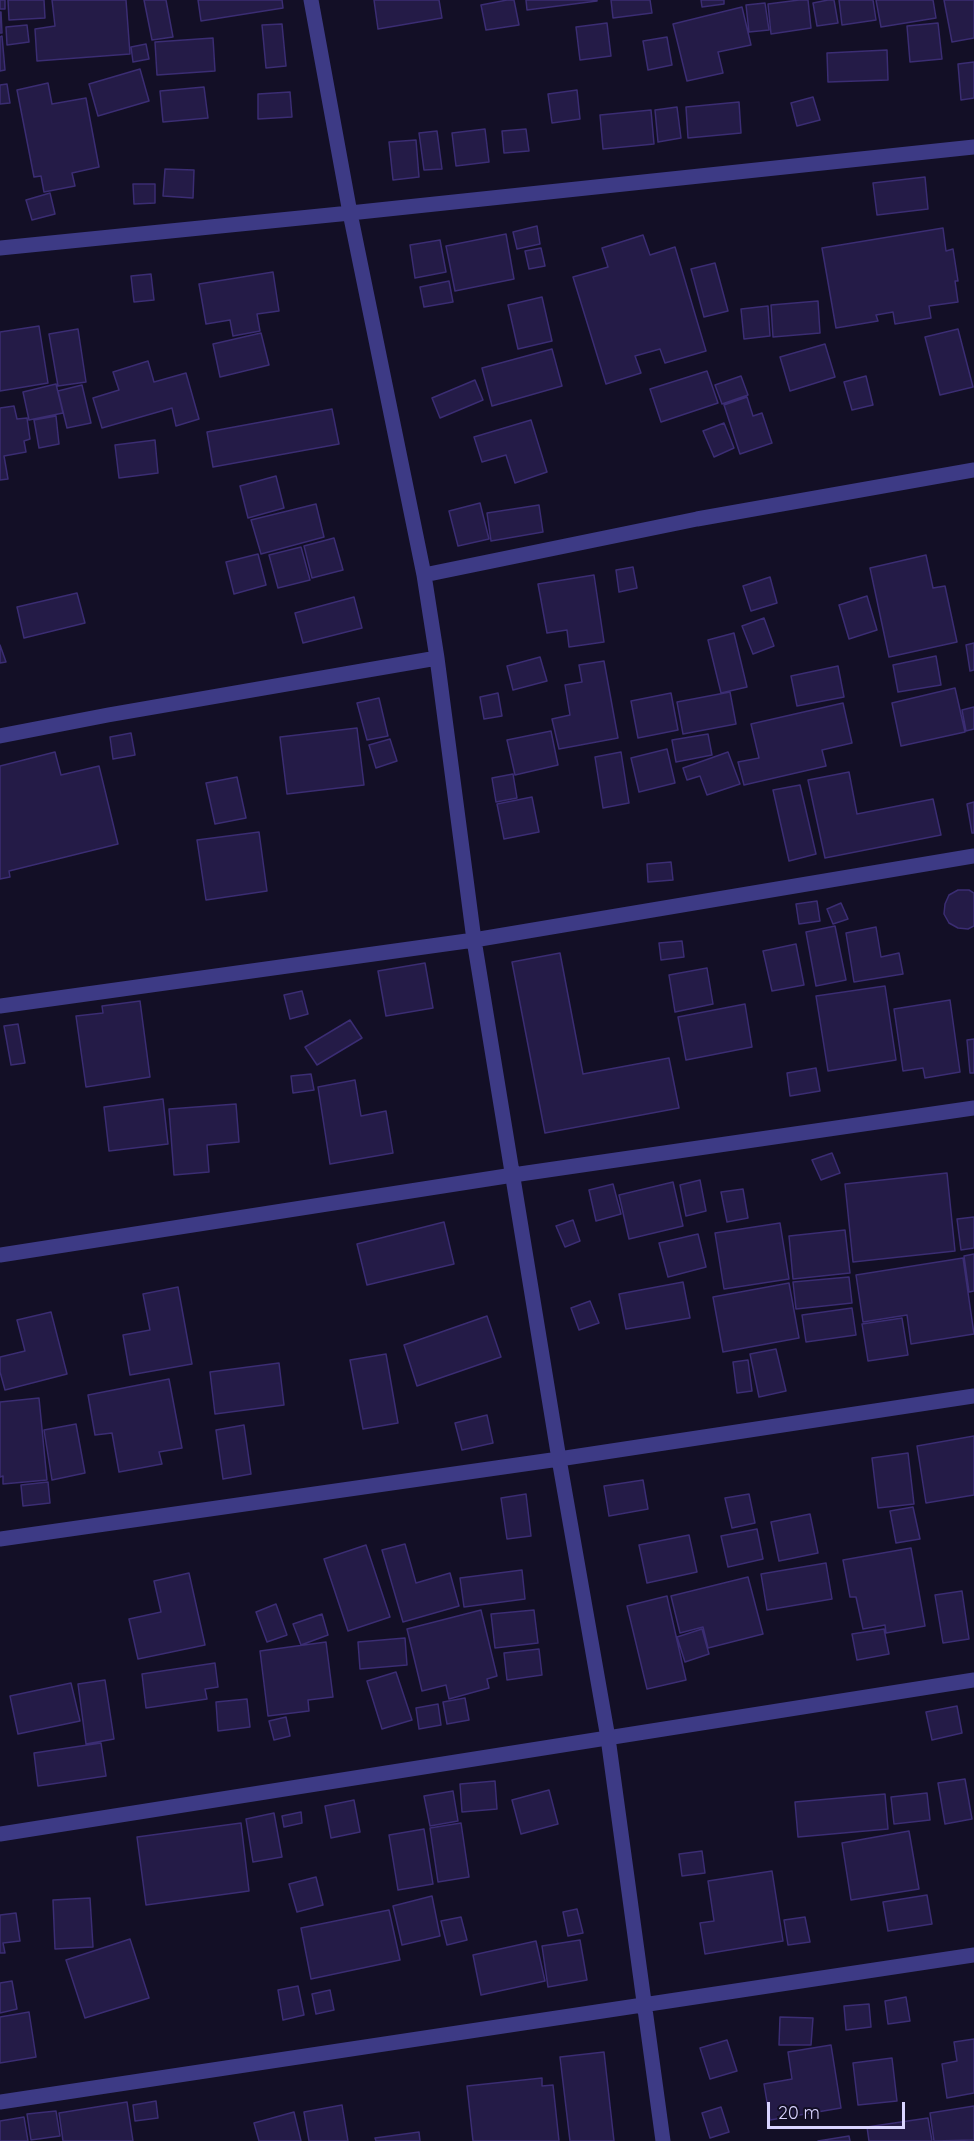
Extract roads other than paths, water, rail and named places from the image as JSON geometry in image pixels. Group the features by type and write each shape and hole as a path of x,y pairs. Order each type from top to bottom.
{"street":[{"path":"311,0 350,213 424,575 474,940 559,1459 608,1738 663,2141"},
{"path":"0,248 974,147"},
{"path":"424,575 697,519 974,470"},
{"path":"0,736 437,658"},
{"path":"0,1006 474,940 974,856"},
{"path":"0,1255 513,1175 974,1108"},
{"path":"0,1539 559,1459 974,1396"},
{"path":"0,1834 974,1680"},
{"path":"0,2102 974,1955"}]}
